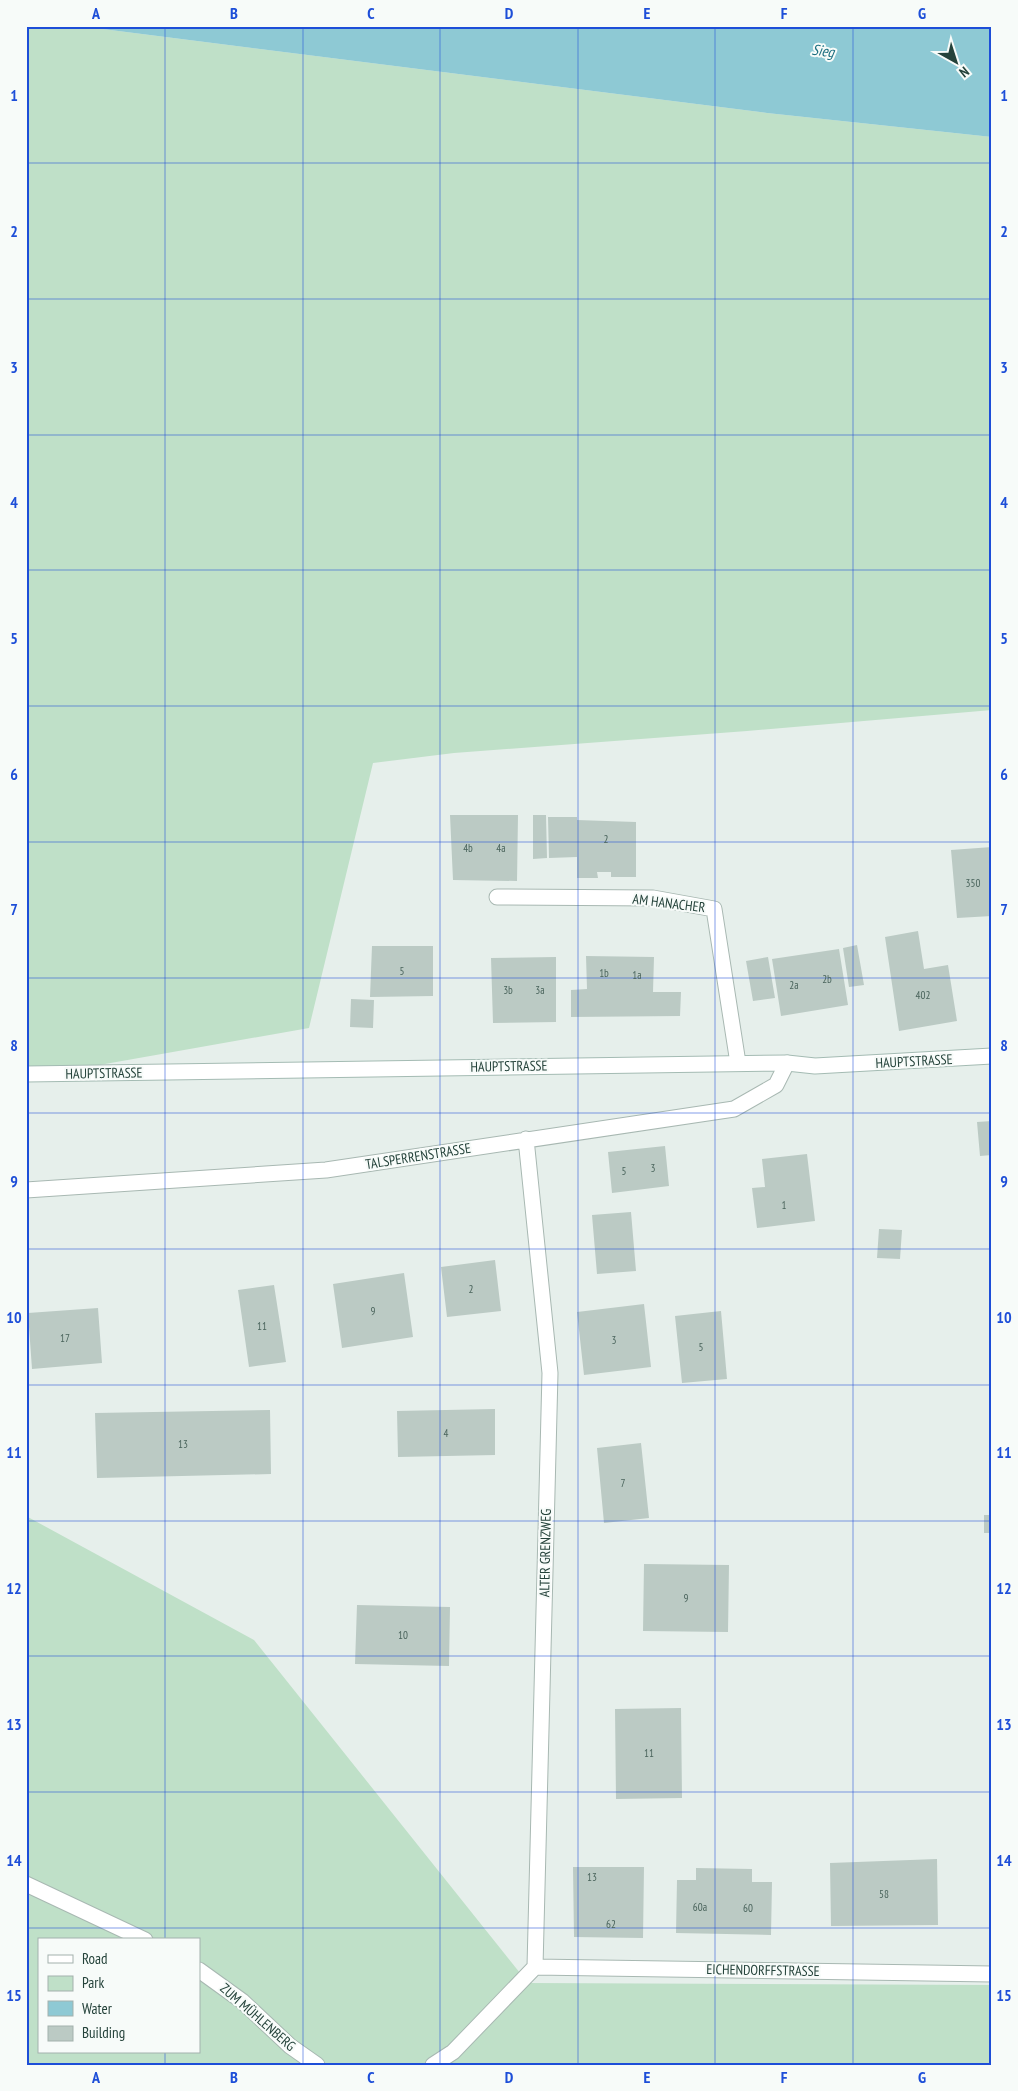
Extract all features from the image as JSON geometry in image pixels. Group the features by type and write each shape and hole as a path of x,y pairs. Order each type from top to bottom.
{"street":[{"name":"AM HANACHER","path":"497,897 653,898 714,909 738,1063"},
{"name":"HAUPTSTRASSE","path":"26,1074 738,1063 787,1063 815,1066 992,1056"},
{"name":"TALSPERRENSTRASSE","path":"26,1190 326,1170 734,1108 776,1085 787,1063"},
{"name":"ALTER GRENZWEG","path":"526,1140 550,1373 535,1967"},
{"path":"26,1884 141,1938"},
{"name":"EICHENDORFFSTRASSE","path":"535,1967 992,1974"},
{"path":"433,2065 453,2052 535,1967"},
{"name":"ZUM MÜHLENBERG","path":"200,1971 242,2001 290,2046 317,2065"}],"green space":[{"path":"26,26 79,26 767,113 992,137 992,710 454,753 373,763 309,1028 26,1078"},
{"path":"26,1516 254,1640 528,1983 992,1985 992,2065 26,2065"}],"water":[{"name":"Sieg","path":"79,26 992,26 992,137 767,113"}],"building":[{"path":"450,815 518,815 517,881 453,880"},
{"path":"533,815 546,815 547,858 533,859"},
{"path":"548,817 577,817 577,820 636,822 636,877 611,877 611,872 597,872 598,878 577,878 577,857 549,858"},
{"path":"992,847 992,916 957,918 951,850"},
{"path":"918,931 924,969 948,965 957,1021 899,1031 885,937"},
{"path":"857,945 864,985 849,987 843,948"},
{"path":"372,946 433,946 433,996 370,997"},
{"path":"839,949 848,1005 781,1016 772,959"},
{"path":"586,956 654,957 653,992 681,992 680,1016 571,1017 571,990 587,989"},
{"path":"556,957 556,1022 493,1023 491,958"},
{"path":"768,957 775,998 753,1001 746,961"},
{"path":"351,999 374,1000 373,1028 350,1027"},
{"path":"992,1121 992,1155 980,1156 977,1122"},
{"path":"665,1146 669,1186 612,1193 608,1152"},
{"path":"807,1154 815,1221 757,1228 752,1188 765,1187 762,1159"},
{"path":"631,1212 636,1271 597,1274 592,1215"},
{"path":"879,1229 902,1230 900,1259 877,1258"},
{"path":"495,1260 501,1311 447,1317 441,1267"},
{"path":"404,1273 413,1337 342,1348 333,1284"},
{"path":"274,1285 286,1362 249,1367 238,1290"},
{"path":"644,1304 651,1367 584,1375 577,1312"},
{"path":"98,1308 102,1363 32,1369 28,1313"},
{"path":"721,1311 727,1379 682,1383 675,1316"},
{"path":"495,1409 495,1455 398,1457 397,1411"},
{"path":"270,1410 271,1474 97,1478 95,1413"},
{"path":"641,1443 649,1518 604,1523 597,1448"},
{"path":"984,1515 992,1515 992,1533 984,1533"},
{"path":"644,1564 729,1565 728,1632 643,1631"},
{"path":"357,1605 450,1607 449,1666 355,1664"},
{"path":"681,1708 682,1798 616,1799 615,1709"},
{"path":"937,1859 938,1925 831,1926 830,1863"},
{"path":"573,1867 644,1867 643,1938 574,1937"},
{"path":"696,1868 752,1869 752,1882 772,1882 771,1935 676,1933 677,1880 696,1880"}]}
